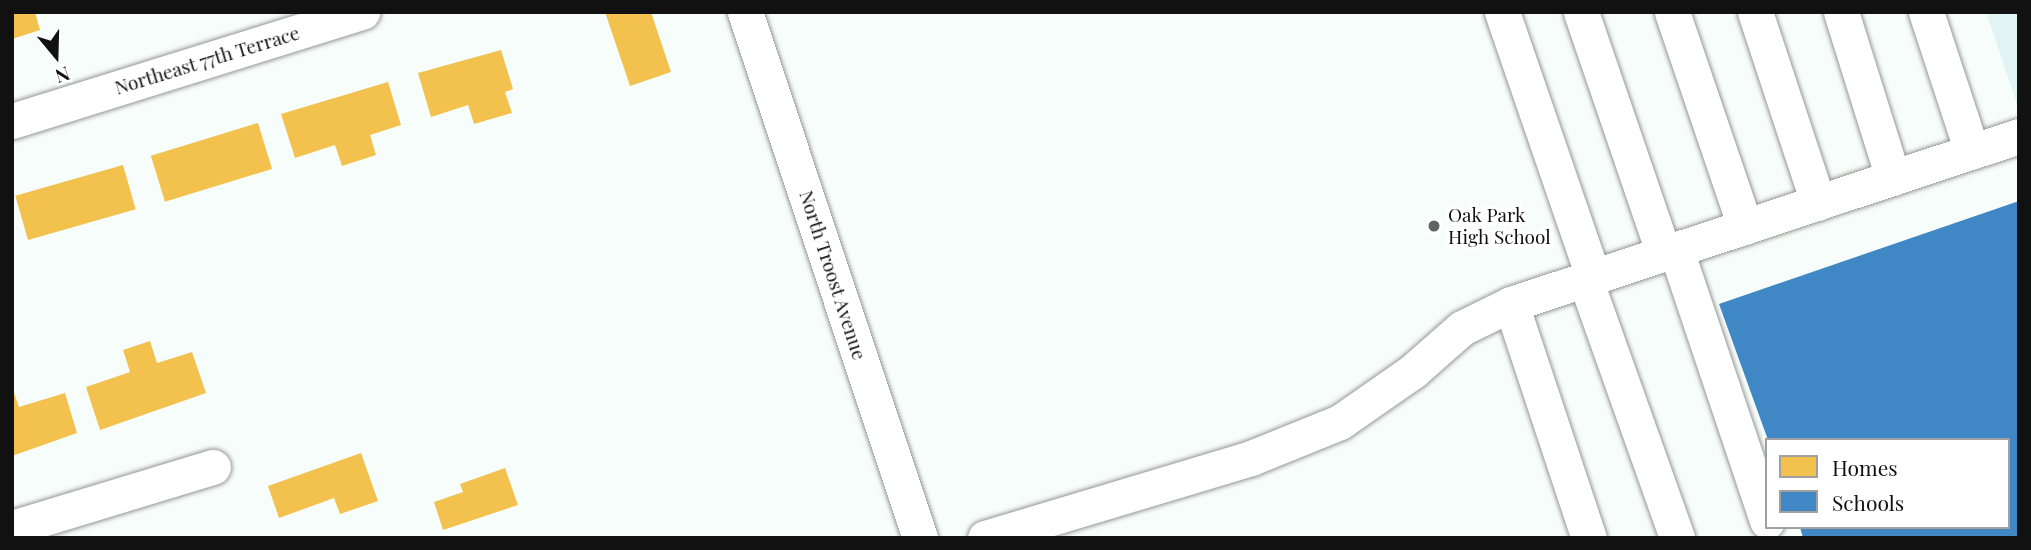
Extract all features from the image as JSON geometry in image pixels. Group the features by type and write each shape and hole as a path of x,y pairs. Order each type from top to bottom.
{"street":[{"name":"Northeast 77th Terrace","path":"12,121 362,12"},
{"name":"North Troost Avenue","path":"745,12 920,538"},
{"path":"1502,12 1677,538"},
{"path":"1581,12 1765,515"},
{"path":"1672,12 1745,228"},
{"path":"1755,12 1818,202"},
{"path":"1841,12 1894,178"},
{"path":"1926,12 1972,152"},
{"path":"985,538 1251,458 1340,422 1413,371 1462,328 1511,303 2019,136"},
{"path":"1511,303 1589,538"},
{"path":"23,530 213,467"}],"shaded area":[{"path":"1986,12 2019,12 2019,110"}],"building: Homes":[{"path":"12,12 35,12 40,30 12,39"},
{"path":"605,12 651,12 671,72 630,86"},
{"path":"501,50 513,89 505,92 512,113 474,124 468,105 431,117 418,73"},
{"path":"388,82 401,125 370,135 376,155 342,166 335,145 295,158 281,114"},
{"path":"258,123 272,169 165,202 151,156"},
{"path":"123,165 136,209 28,240 15,196"},
{"path":"150,341 157,363 192,352 206,393 100,430 86,387 130,372 123,350"},
{"path":"12,387 19,407 65,393 77,433 12,456"},
{"path":"361,453 378,501 340,514 334,498 279,518 268,486"},
{"path":"505,468 518,505 443,530 434,502 463,492 460,484"}],"building: Schools":[{"path":"2019,201 2019,538 1803,538 1801,529 2010,529 2010,438 1767,438 1719,304"}],"place":[{"name":"Oak Park High School","path":"1434,226"}]}
